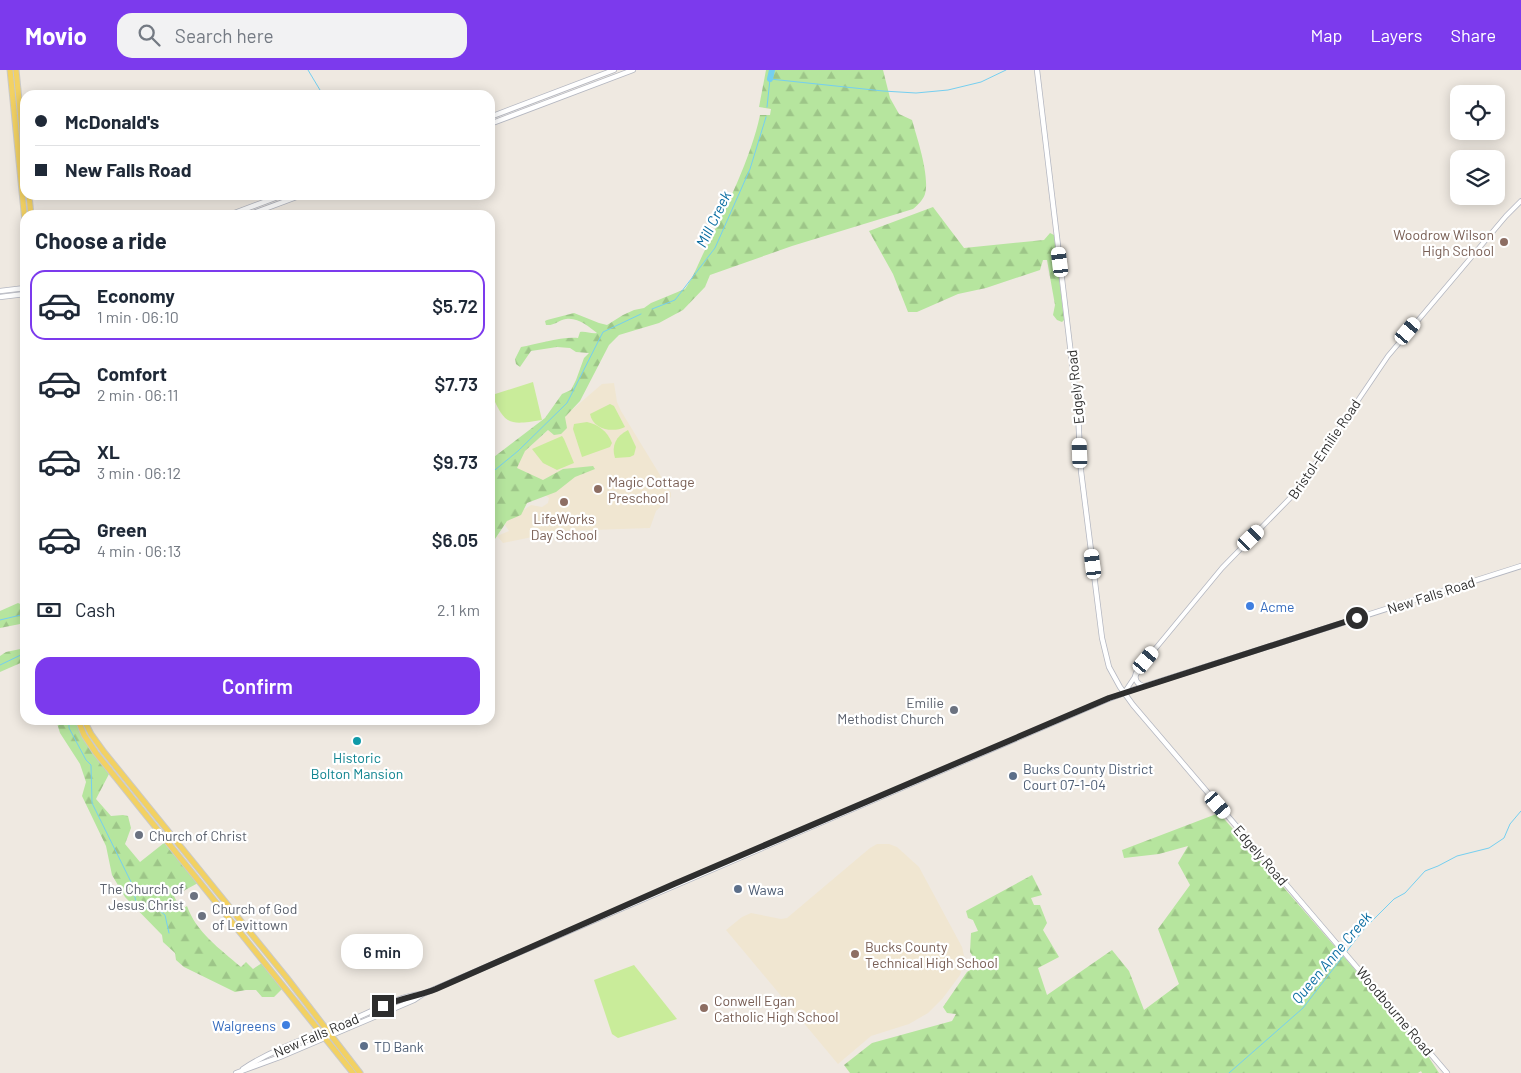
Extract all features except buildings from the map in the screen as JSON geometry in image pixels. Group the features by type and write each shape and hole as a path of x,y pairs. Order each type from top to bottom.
{"main road":[{"path":"10,70 20,171"},
{"path":"16,70 20,110"},
{"path":"495,115 614,70"},
{"path":"495,122 633,70"},
{"name":"Edgely Road","path":"1037,70 1078,413 1081,471 1098,611 1107,661 1114,678 1124,693 1322,926"},
{"path":"243,210 270,200"},
{"path":"262,210 288,200"},
{"path":"0,291 20,289"},
{"path":"0,297 20,295"},
{"name":"New Falls Road","path":"238,1072 280,1057 414,1000 423,994 674,884 1124,693 1521,566"},
{"path":"1136,673 1135,678 1137,682 1144,686"},
{"path":"80,725 96,753 322,1032 329,1036 360,1073"},
{"path":"86,725 104,752 328,1030 329,1036 353,1073"},
{"name":"Woodbourne Road","path":"1322,926 1447,1073"},
{"name":"New Falls Road","path":"238,1072 262,1058 322,1032 404,998 423,994"}],"street":[{"name":"Bristol-Emilie Road","path":"1124,693 1136,673 1222,568 1296,492 1388,356 1500,223 1521,201"}],"shaded area":[{"path":"614,383 617,402 621,411 671,493 671,497 656,511 650,528 561,531 503,543 497,536 509,531 505,525 507,521 531,505 542,507 548,503 549,498 508,465 602,384"},
{"name":"Bucks County Technical High School","path":"877,844 889,844 897,847 919,867 962,947 965,960 960,975 943,998 928,1013 909,1024 871,1036 838,1064 726,930 742,917 751,913 781,919 787,918"}],"green space":[{"path":"766,70 883,70 890,98 899,114 912,120 926,177 923,198 913,209 792,246 710,275 705,287 683,310 659,323 619,335 609,345 580,401 565,417 567,428 561,434 554,435 548,430 525,451 517,468 543,480 563,469 593,466 595,469 575,477 556,492 527,503 521,515 507,521 495,539 495,456 545,418 562,394 571,390 584,358 589,353 557,347 531,351 520,367 516,364 515,359 521,347 558,339 578,338 580,332 597,333 575,320 566,319 546,325 545,321 547,320 574,313 607,325 623,315 644,308 651,303 685,289 737,183 751,148 760,115 770,115 771,109 759,107"},
{"path":"933,207 964,248 1044,240 1050,233 1054,235 1064,320 1062,322 1057,320 1053,315 1055,305 1047,260 1043,260 1040,270 986,288 958,294 917,312 908,312 893,274 869,231"},
{"path":"533,382 542,420 523,423 510,421 501,413 495,401 495,394"},
{"path":"610,404 614,406 625,427 609,430 595,424 590,414"},
{"path":"587,422 602,429 612,443 610,447 582,457 573,429 574,424"},
{"path":"628,430 636,447 634,455 615,458 614,445 620,435"},
{"path":"562,436 574,463 557,470 543,463 532,449"},
{"path":"20,604 20,624 0,628 0,611"},
{"path":"20,649 20,663 0,672 0,656 6,652"},
{"path":"58,725 81,725 109,774 96,799 111,816 128,816 131,828 125,844 140,862 164,843 198,883 174,896 181,910 187,906 196,924 203,932 217,947 241,967 246,962 253,969 262,963 283,988 274,997 262,997 256,990 235,992 184,967 176,960 175,953 163,942 162,935 125,897 112,875 106,846 82,796 86,782 80,764 60,733"},
{"path":"1219,813 1422,1047 1439,1073 1422,1073 1421,1071 1418,1073 850,1073 844,1065 872,1043 952,1021 956,1014 947,1013 943,1007 967,972 978,964 970,952 971,933 978,931 973,920 968,918 966,911 1032,875 1042,895 1031,898 1034,905 1040,905 1047,923 1043,930 1059,957 1038,968 1047,995 1112,950 1129,971 1144,1010 1179,984 1158,929 1190,885 1178,863 1188,846 1159,854 1124,858 1122,850"},
{"path":"634,965 677,1019 618,1038 612,1034 594,980"}],"waterway":[{"path":"308,70 320,90"},
{"name":"Mill Creek","path":"770,79 772,70"},
{"path":"767,107 770,79 916,93 948,90 981,82 1006,70"},
{"name":"Mill Creek","path":"652,309 675,300 715,248 750,169 766,117"},
{"name":"Mill Creek","path":"495,470 518,451 567,403 603,332 641,314"},
{"path":"0,620 20,615"},
{"path":"0,665 20,655"},
{"path":"69,725 86,760 91,765 92,803 132,884 137,906 142,909 155,907 165,915 169,933"},
{"name":"Queen Anne Creek","path":"1229,1073 1303,1008 1364,929 1394,899 1405,893 1425,871 1457,856 1489,848 1504,838 1510,824 1521,811"}],"place":[{"name":"Woodrow Wilson High School","path":"1504,242"},
{"name":"Magic Cottage Preschool","path":"598,489"},
{"name":"LifeWorks Day School","path":"564,502"},
{"name":"Acme","path":"1250,606"},
{"name":"Emilie Methodist Church","path":"954,710"},
{"name":"Historic Bolton Mansion","path":"357,741"},
{"name":"Bucks County District Court 07-1-04","path":"1013,776"},
{"name":"Church of Christ","path":"139,835"},
{"name":"Wawa","path":"738,889"},
{"name":"The Church of Jesus Christ","path":"194,896"},
{"name":"Church of God of Levittown","path":"202,916"},
{"name":"Bucks County Technical High School","path":"855,954"},
{"name":"Conwell Egan Catholic High School","path":"704,1008"},
{"name":"Walgreens","path":"286,1025"},
{"name":"TD Bank","path":"364,1046"}],"route":[{"path":"383,1006 436,989 674,884 1109,698 1357,618"}]}
